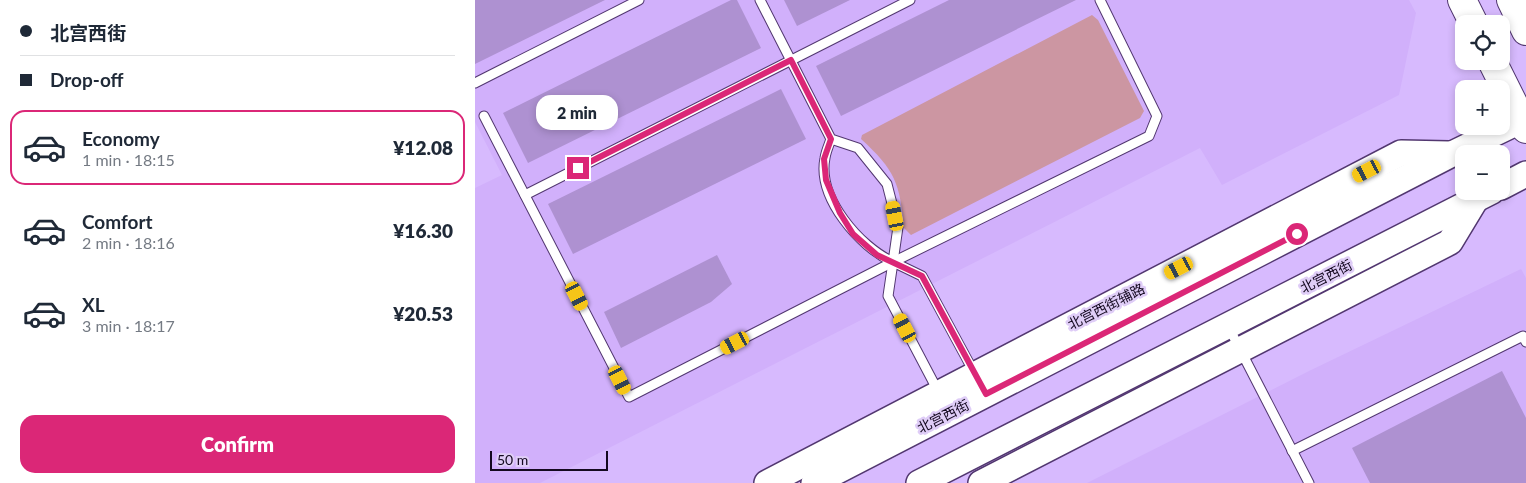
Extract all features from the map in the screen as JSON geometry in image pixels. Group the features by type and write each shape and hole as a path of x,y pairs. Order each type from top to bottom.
{"main road":[{"path":"1462,0 1470,15"},
{"path":"1511,0 1526,31"},
{"path":"1497,70 1525,122"}],"street":[{"name":"北宫西街辅路","path":"767,483 944,403 981,384 1401,153 1452,154 1525,122"},
{"path":"1510,182 1526,174"},
{"name":"北宫西街","path":"919,483 1474,200"},
{"path":"981,483 1450,242 1480,200"},
{"name":"北宫西街","path":"814,483 944,403"}],"lane":[{"path":"475,83 639,0"},
{"path":"760,0 831,139 858,148 887,184 898,227 888,296 944,403"},
{"path":"525,195 910,0"},
{"path":"484,116 629,397 893,262 1149,136 1157,116 1100,0"},
{"path":"831,139 824,159 826,180 840,213 853,234 877,255 922,276 981,384"},
{"path":"1228,326 1309,483"},
{"path":"1292,450 1523,336 1526,342"}],"shaded area":[{"path":"475,0 1409,0 1416,13 1399,95 1222,185 1200,148 540,483 475,483 475,188 502,175 475,122"},
{"path":"1092,15 1098,20 1144,111 1140,118 911,235 904,228 898,188 894,178 882,160 861,139 862,135"},
{"path":"1521,269 1526,278 1526,483 1087,483 1309,371"}],"building":[{"path":"475,0 605,0 475,64"},
{"path":"731,0 737,0 761,48 528,163 503,113"},
{"path":"784,0 850,0 797,26"},
{"path":"949,0 1076,0 841,116 816,66"},
{"path":"781,89 806,139 573,254 548,204"},
{"path":"717,255 732,284 711,302 621,348 604,312"},
{"path":"1502,371 1526,418 1526,483 1370,483 1352,448"}],"route":[{"path":"578,168 791,60 831,139 824,159 826,180 840,213 853,234 877,255 922,276 986,394 1297,234"}]}
